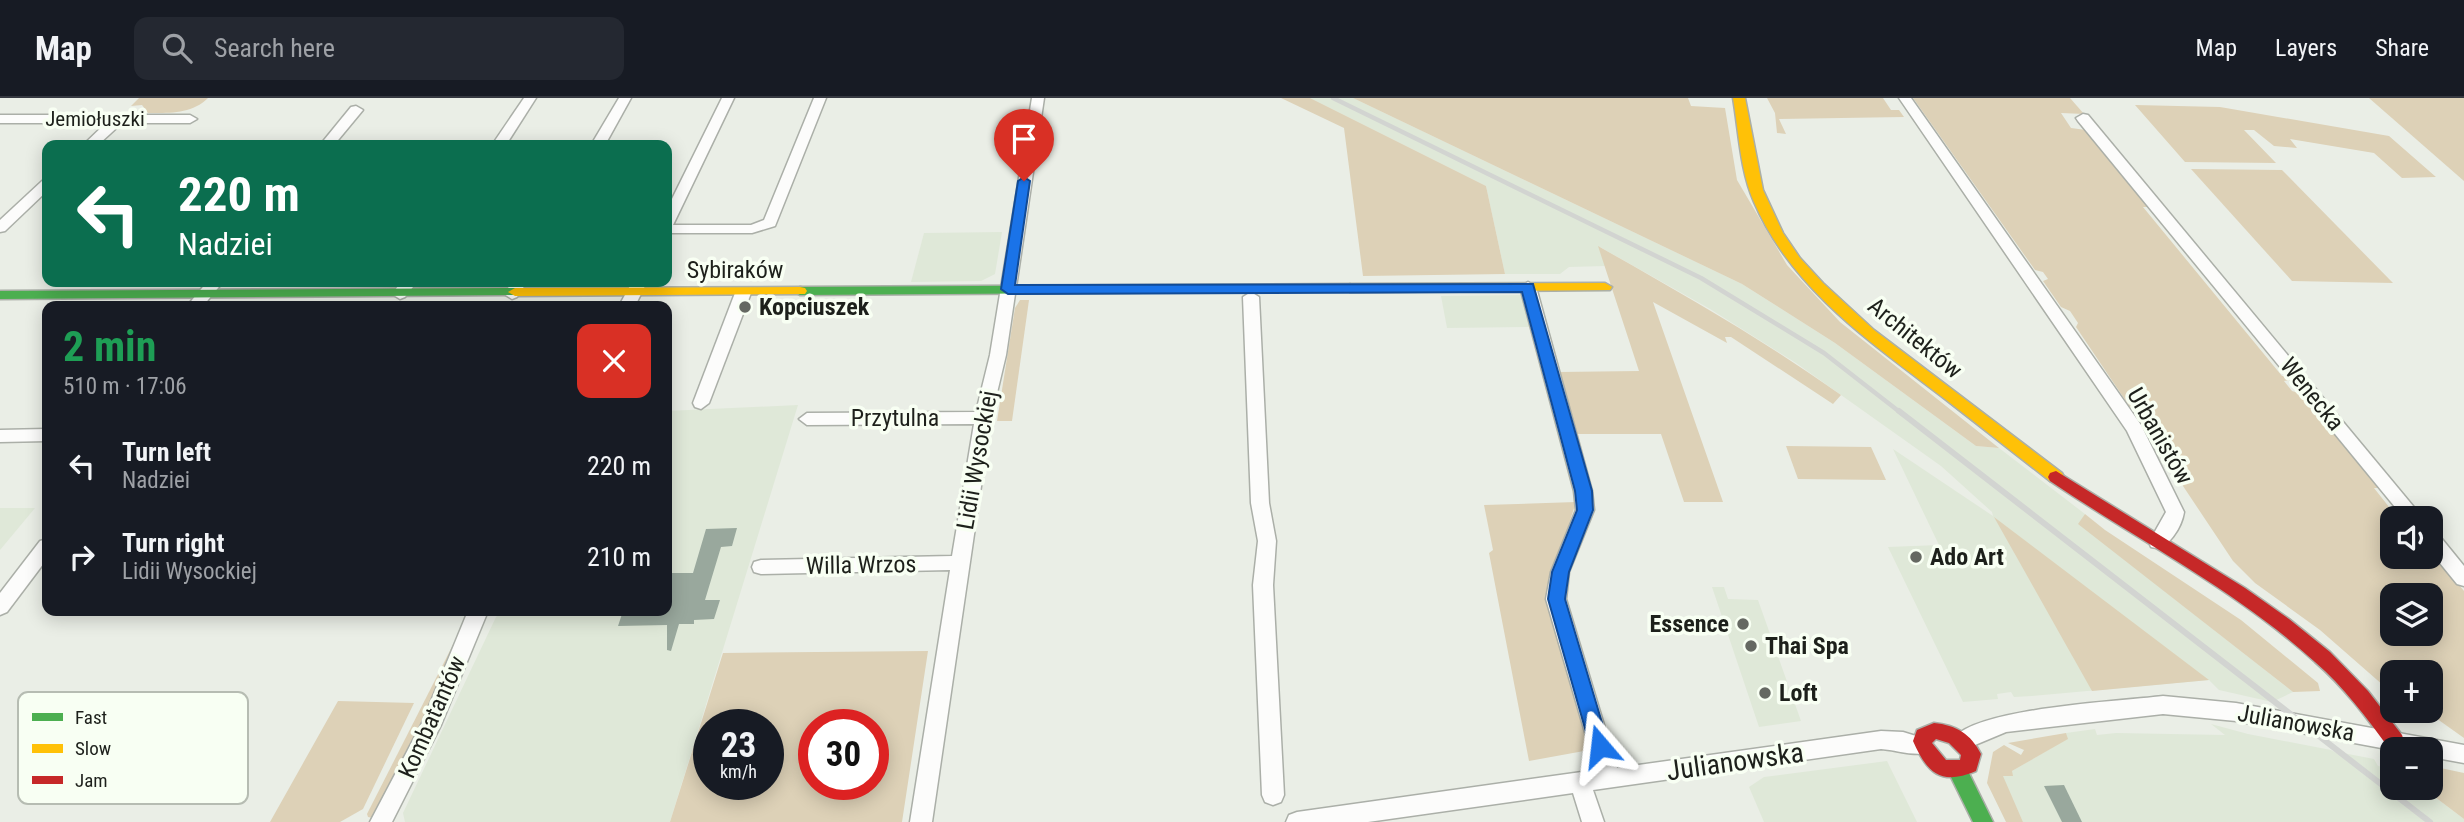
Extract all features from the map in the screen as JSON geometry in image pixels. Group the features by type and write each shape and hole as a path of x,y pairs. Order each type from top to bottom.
{"street":[{"path":"502,140 530,98"},
{"path":"601,140 625,98"},
{"path":"672,213 728,98"},
{"path":"672,229 752,229 770,223 820,98"},
{"name":"Lidii Wysockiej","path":"921,822 983,418 998,355 1038,98"},
{"name":"Architektów","path":"1739,98 1749,170 1761,205 1791,254 1832,299 1897,354 2071,488 2158,542"},
{"name":"Urbanistów","path":"1905,98 2139,437 2175,512 2174,519 2158,542"},
{"path":"331,140 356,110"},
{"name":"Wenecka","path":"2083,118 2404,506"},
{"name":"Jemiołuszki","path":"0,120 190,119"},
{"path":"95,140 117,120"},
{"path":"0,228 42,189"},
{"path":"200,301 211,287"},
{"path":"1528,287 1583,491 1585,510 1560,572 1556,599 1609,778"},
{"name":"Sybiraków","path":"0,295 200,301 404,288 515,288 633,294 1008,289 1605,287"},
{"path":"701,402 743,293"},
{"path":"1251,297 1260,503 1267,541 1263,585 1273,795"},
{"name":"Przytulna","path":"807,419 983,418"},
{"path":"0,436 42,435"},
{"path":"2158,542 2245,597 2317,651 2361,691 2375,707 2393,737"},
{"path":"0,607 42,553"},
{"path":"2443,554 2464,579"},
{"name":"Willa Wrzos","path":"761,566 960,564"},
{"name":"Kombatantów","path":"381,822 431,725 476,616"},
{"name":"Julianowska","path":"1963,741 1981,731 2006,723 2163,705 2236,712 2380,738"},
{"path":"1934,731 1949,733 1963,741 1968,747 1971,760 1969,765 1958,771 1935,764 1922,747 1924,736 1934,731"},
{"name":"Julianowska","path":"1297,822 1881,740 1903,741 1922,747"},
{"name":"Julianowska","path":"2443,750 2464,754"},
{"path":"1958,771 1983,822"},
{"path":"1580,782 1593,822"}],"shaded area":[{"path":"139,98 208,98 188,110 148,113 142,105 131,106"},
{"path":"1281,98 1310,98 1486,186 1505,274 1363,276 1344,128"},
{"path":"1310,98 1353,98 1742,284 1835,343 1976,446 1999,448 2085,514 2079,524 2293,692 2272,702 2219,690 2209,680 2032,696 2014,697 2011,692 1997,694 1998,699 1963,702 1888,547 1939,545 1893,449 1993,516 1992,512 1941,466 1796,363 1710,309 1600,247 1605,266 1569,267 1560,274 1505,274 1486,186"},
{"path":"1353,98 1688,98 1691,106 1725,108 1737,180 1787,265 1840,322 1999,448 1976,446 1835,343 1742,284"},
{"path":"1767,98 1883,98 1891,110 1899,110 1904,117 1779,119 1786,134 1777,133 1775,113"},
{"path":"1913,98 2070,98 2084,114 2061,113 2071,128 2086,130 2154,207 2143,207 2282,376 2287,376 2290,380 2284,381 2292,391 2302,394 2379,488 2374,488 2388,506 2380,506 2380,569 2443,569 2443,566 2464,591 2464,738 2443,723 2443,660 2380,660 2380,682 2320,630 2255,583 2233,561 2157,447 2159,442 2154,434 2144,428 2076,327 2078,323 2070,311 2061,307 2043,281 2048,279 2043,272 2035,270"},
{"path":"2369,98 2464,98 2464,181"},
{"path":"2135,105 2220,107 2389,136 2436,177 2402,178 2374,153 2290,139 2297,148 2274,146 2254,130 2244,130 2276,163 2185,162"},
{"path":"2191,169 2282,170 2393,283 2292,281"},
{"path":"1002,232 995,274 981,281 911,282 924,233"},
{"path":"1598,246 1752,336 1841,395 1833,404 1731,337 1725,337 1727,343 1653,302 1723,502 1684,502 1661,434 1576,434 1559,372 1639,371"},
{"path":"1523,295 1531,327 1447,328 1441,296"},
{"path":"1020,300 1029,300 1012,421 997,421 1015,308"},
{"path":"798,405 705,709 693,709 693,747 670,822 405,822 403,813 497,616 672,616 672,411"},
{"path":"1786,446 1871,447 1886,480 1798,479"},
{"path":"1576,502 1546,595 1595,749 1529,761 1489,553 1493,550 1484,505"},
{"path":"0,508 35,508 0,550"},
{"path":"2085,514 2241,620 2318,683 2320,691 2293,692 2078,524"},
{"path":"1994,517 2209,680 2092,691"},
{"path":"1712,587 1724,587 1728,599 1758,600 1801,721 1759,727"},
{"path":"463,625 410,747 373,818 368,817 367,814"},
{"path":"928,651 902,822 670,822 693,749 693,800 784,800 784,709 705,709 723,653"},
{"path":"338,701 414,703 363,809 340,822 270,822"},
{"path":"2211,724 2331,750 2340,755 2343,753 2374,759 2380,766 2380,800 2439,800 2464,819 2464,822 2023,822 2002,776 2012,776 2012,771 2067,739 2066,733 2095,729 2097,735 2225,735"},
{"path":"2066,733 2068,739 2012,771 2013,776 2003,776 2023,822 2006,822 1987,783 1993,752 2004,745 2021,755 2024,750 2008,743"},
{"path":"1887,761 1917,822 1764,822 1749,787 1764,777"},
{"path":"2443,769 2464,773 2464,819 2439,800 2443,800"}],"building":[{"path":"737,528 732,546 721,547 705,600 720,600 714,619 694,620 694,624 679,624 671,651 667,650 667,625 618,626 621,616 672,616 672,573 693,573 706,529"},
{"path":"2064,785 2082,822 2062,822 2044,786"}],"railway":[{"path":"1333,98 1701,278 1824,353 1901,413"},
{"path":"1899,411 2430,822"}],"traffic: fast":[{"path":"800,291 1350,288"},
{"path":"0,295 515,292"},
{"path":"1958,771 1983,822"}],"traffic: slow":[{"path":"1739,98 1756,190 1776,233 1795,261 1842,310 1869,333 2056,477"},
{"path":"1350,288 1605,287"},
{"path":"515,292 800,291"}],"traffic: jam":[{"path":"2056,477 2239,593 2282,624 2323,658 2361,696 2392,737"},
{"path":"1934,731 1951,734 1960,740 1971,754 1969,765 1952,770 1934,762 1922,741 1924,736 1934,731"}],"place":[{"name":"Kopciuszek","path":"745,307"},
{"name":"Ado Art","path":"1916,557"},
{"name":"Essence","path":"1743,624"},
{"name":"Thai Spa","path":"1751,646"},
{"name":"Loft","path":"1765,693"}],"route":[{"path":"1024,181 1008,289 1528,287 1583,491 1585,510 1560,572 1556,599 1600,746"}]}
